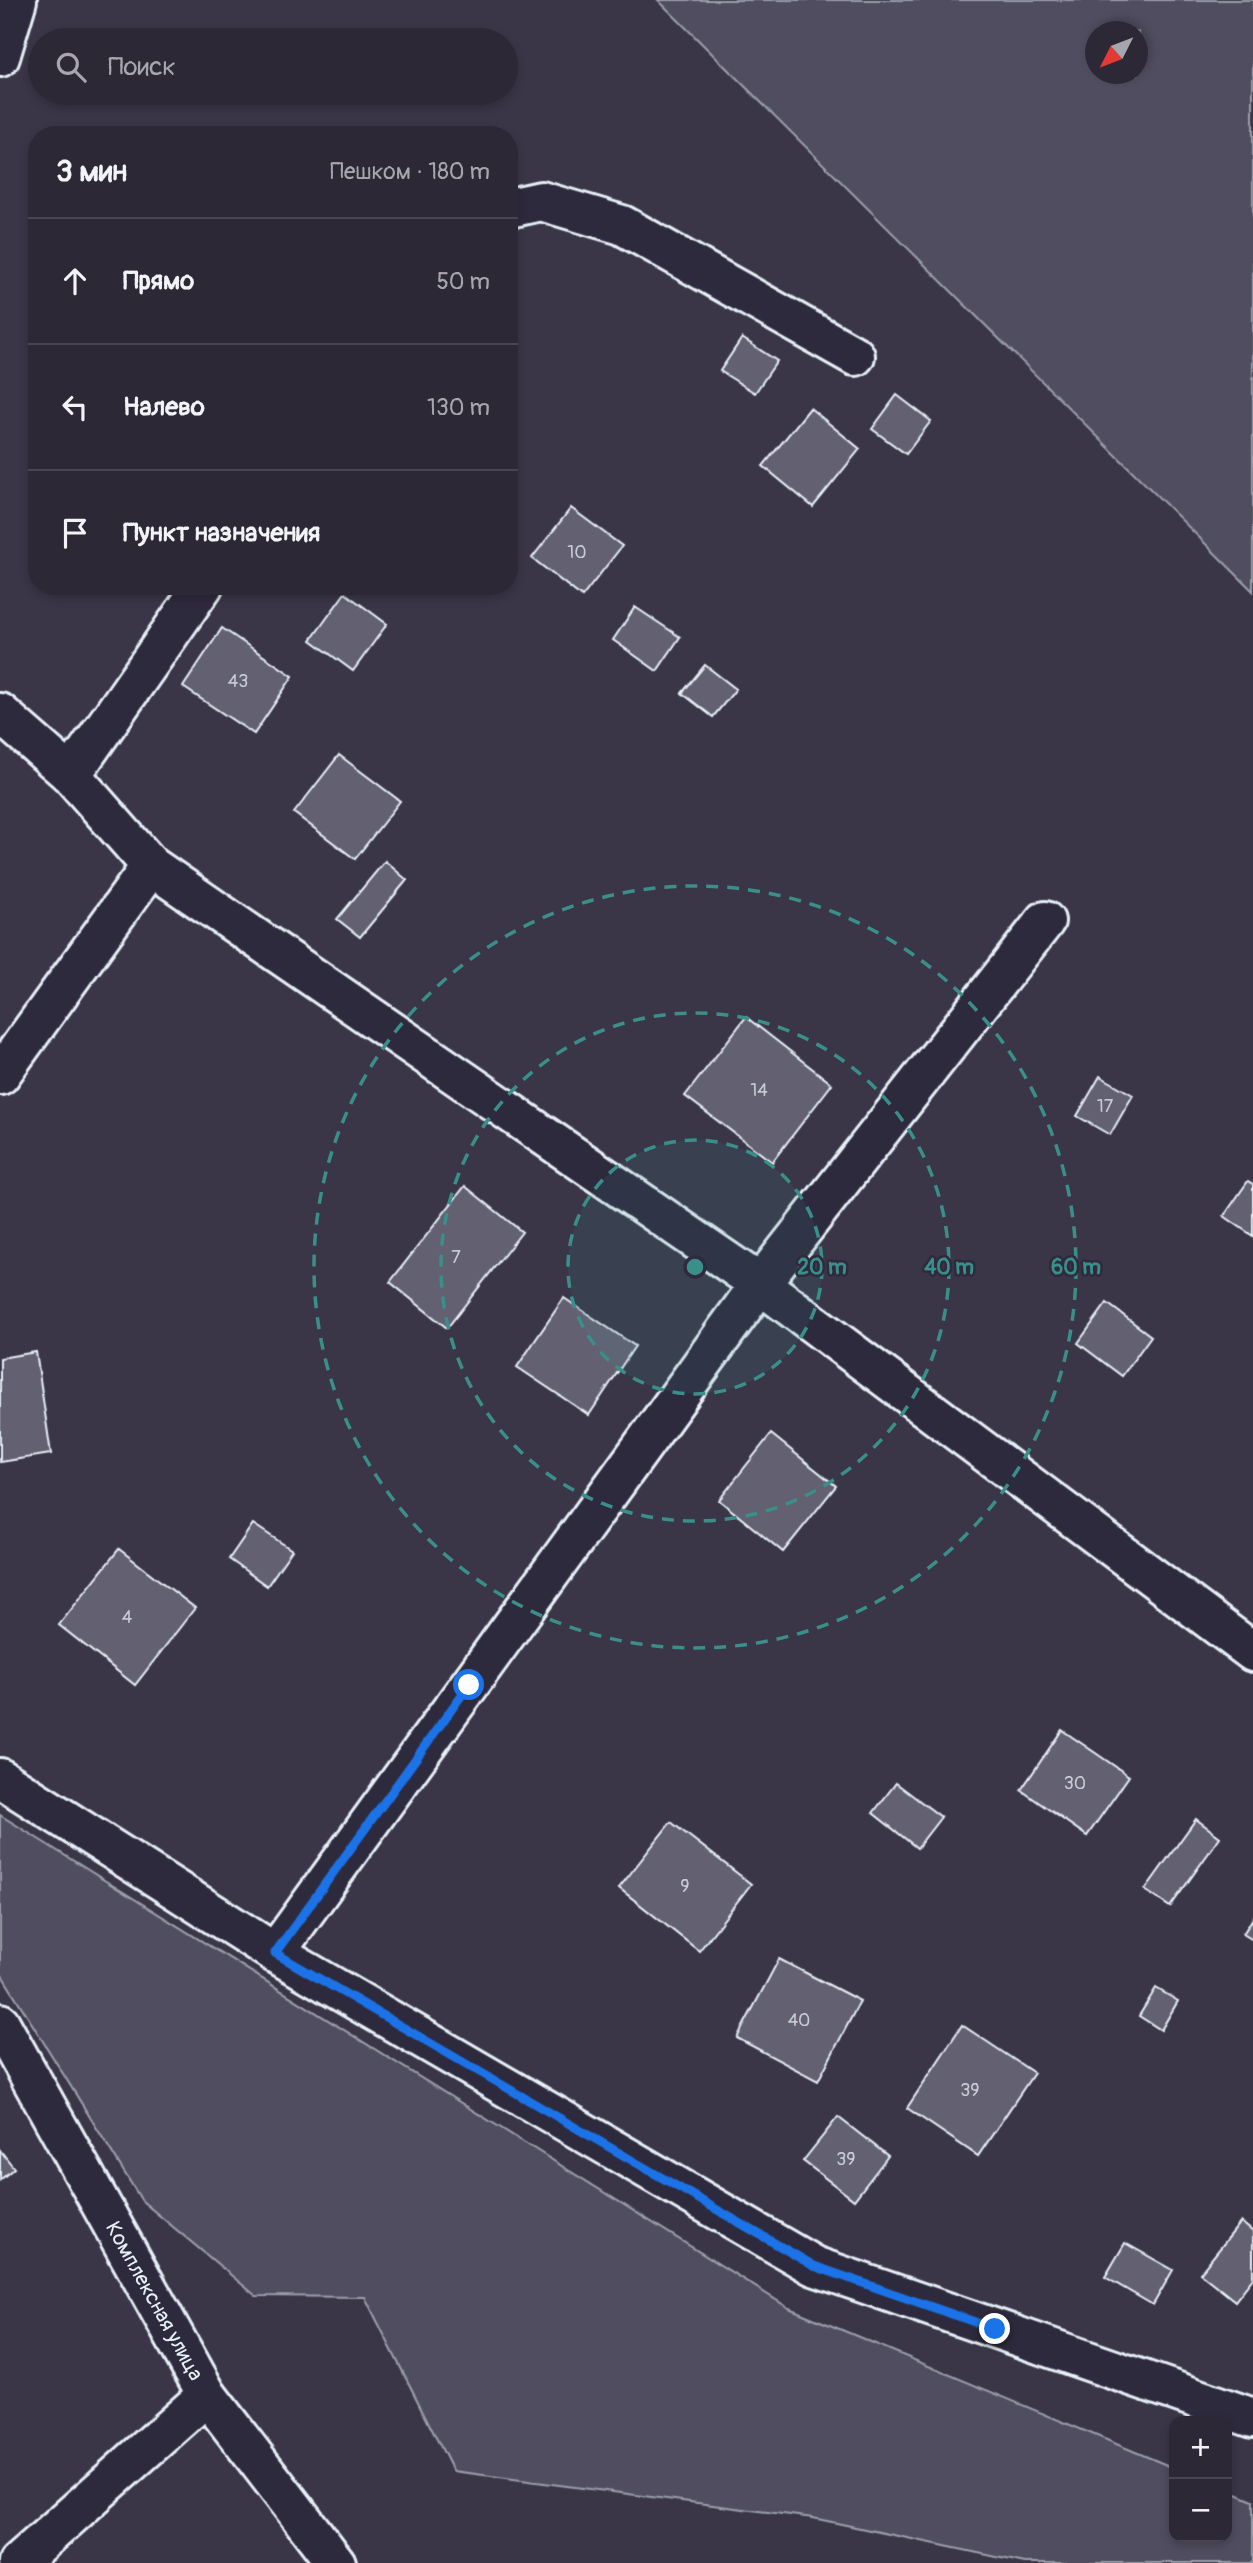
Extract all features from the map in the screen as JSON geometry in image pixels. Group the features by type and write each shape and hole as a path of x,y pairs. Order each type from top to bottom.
{"street":[{"path":"0,57 17,0"},
{"path":"518,206 541,201 622,225 855,356"},
{"path":"71,775 197,595"},
{"path":"0,713 71,775 151,866 760,1284 1253,1651"},
{"path":"0,1075 151,866"},
{"path":"275,1953 760,1284 1045,921"},
{"path":"0,1778 275,1953 814,2266 1253,2418"},
{"name":"Комплексная улица","path":"0,2023 207,2395 336,2563"},
{"path":"18,2563 207,2395"}],"shaded area":[{"path":"658,0 1253,0 1253,591"},
{"path":"0,1815 789,2308 1169,2466 1169,2542 1232,2542 1232,2492 1253,2501 1253,2563 1025,2563 813,2518 453,2471 365,2297 256,2296 142,2201 0,1972"}],"building":[{"path":"742,338 777,361 755,393 720,371"},
{"path":"897,395 931,421 906,454 872,429"},
{"path":"810,408 860,449 813,507 763,466"},
{"path":"571,508 622,546 582,597 532,558"},
{"path":"344,595 348,595 387,624 353,671 311,640"},
{"path":"635,607 680,637 657,671 613,640"},
{"path":"222,628 293,676 254,734 183,687"},
{"path":"705,665 736,689 713,717 682,693"},
{"path":"339,755 400,801 355,859 294,813"},
{"path":"385,861 407,880 360,937 337,919"},
{"path":"746,1017 832,1084 772,1162 685,1096"},
{"path":"1100,1076 1133,1095 1110,1135 1077,1116"},
{"path":"1248,1181 1253,1184 1253,1236 1224,1216"},
{"path":"465,1186 522,1232 447,1328 390,1282"},
{"path":"564,1298 635,1346 589,1415 517,1367"},
{"path":"1107,1303 1151,1336 1122,1376 1078,1343"},
{"path":"36,1352 51,1454 0,1462 0,1358"},
{"path":"771,1434 836,1486 783,1552 719,1500"},
{"path":"253,1524 292,1550 267,1586 229,1559"},
{"path":"119,1549 195,1608 135,1685 59,1625"},
{"path":"1062,1730 1129,1776 1087,1836 1021,1790"},
{"path":"896,1783 941,1817 917,1848 873,1813"},
{"path":"1196,1819 1220,1837 1170,1907 1145,1890"},
{"path":"671,1822 751,1884 699,1951 619,1888"},
{"path":"1253,1918 1253,1940 1243,1934"},
{"path":"779,1959 860,2001 818,2081 737,2038"},
{"path":"1156,1988 1178,2001 1161,2030 1139,2016"},
{"path":"962,2025 1034,2073 978,2156 907,2108"},
{"path":"838,2117 888,2156 854,2200 803,2161"},
{"path":"0,2150 14,2168 0,2180"},
{"path":"1241,2222 1253,2232 1253,2278 1235,2301 1200,2273"},
{"path":"1125,2243 1173,2270 1153,2305 1105,2277"}],"route":[{"path":"469,1685 275,1953 814,2266 995,2329"}]}
